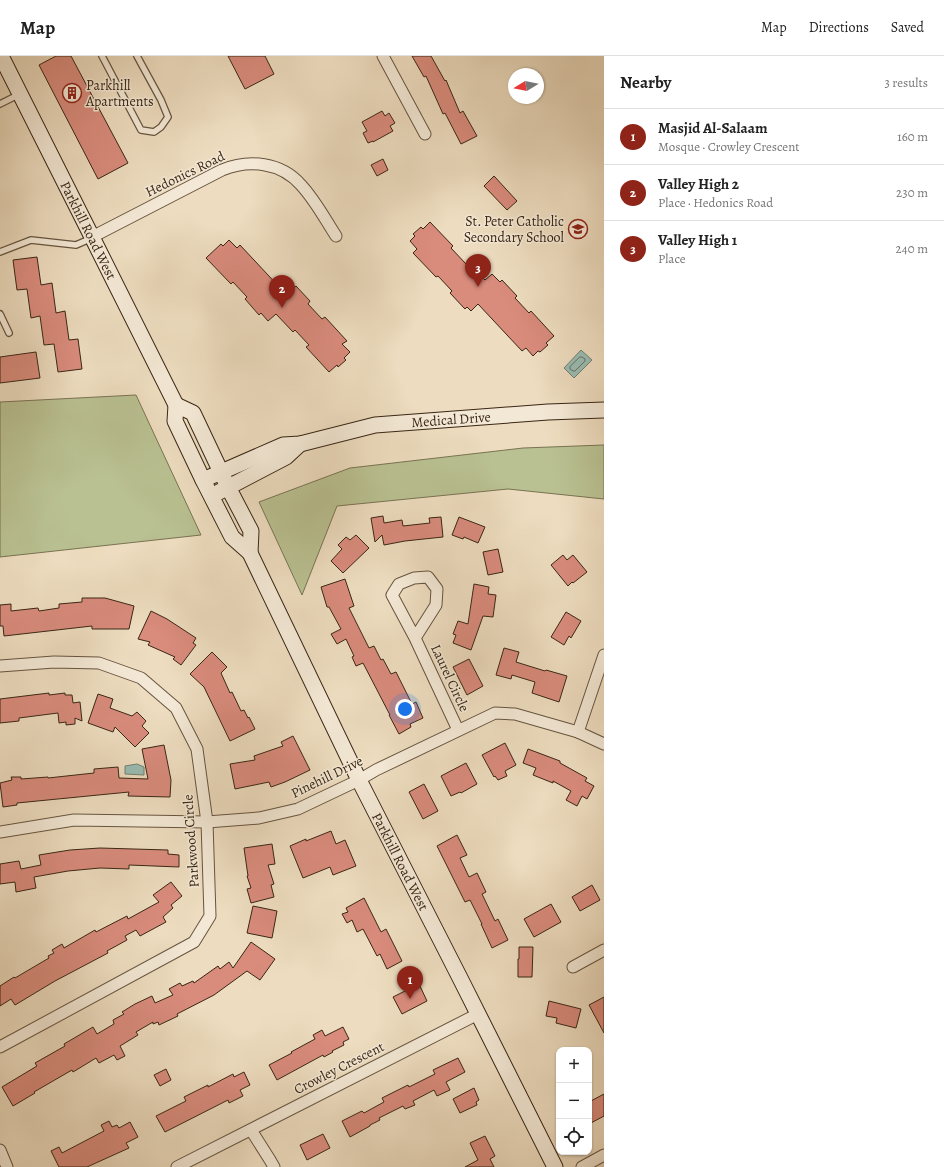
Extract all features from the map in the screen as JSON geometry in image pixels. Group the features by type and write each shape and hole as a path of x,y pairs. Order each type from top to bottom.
{"main road":[{"name":"Parkhill Road West","path":"1,56 176,405 175,421 203,480 232,536 250,554 359,780 555,1167"},
{"name":"Parkhill Road West","path":"176,405 193,412 228,487 251,531 250,554"},
{"name":"Medical Drive","path":"203,480 283,445 300,444 376,425 548,412 604,410"},
{"name":"Medical Drive","path":"211,495 286,457 300,444"}],"street":[{"path":"383,56 425,134"},
{"name":"Hedonics Road","path":"92,237 222,170 232,166 246,164 270,166 293,177 301,185 336,236"},
{"name":"Laurel Circle","path":"415,638 436,605 437,589 428,577 414,578 399,584 392,595 415,638 458,730"},
{"path":"578,732 604,655"},
{"name":"Parkwood Circle","path":"0,666 54,662 99,663 141,678 176,708 197,748 207,822 210,916 194,942 0,1047"},
{"name":"Pinehill Drive","path":"0,832 74,820 207,822 259,818 298,809 495,713 514,714 578,732 604,744"},
{"path":"573,967 604,950"},
{"name":"Crowley Crescent","path":"177,1167 478,1014"},
{"path":"251,1130 274,1167"},
{"path":"0,1150 7,1167"},
{"path":"582,1167 604,1156"}],"lane":[{"path":"102,56 141,130 154,132 162,127 168,117 161,100 137,56"},
{"path":"0,104 20,94"},
{"path":"0,252 31,240 76,245 92,237"},
{"path":"0,314 9,333"}],"green space":[{"path":"136,395 201,535 0,557 0,402"},
{"path":"604,445 604,499 508,489 337,506 302,595 259,502 350,468 523,448"}],"water":[{"path":"581,350 592,360 574,378 564,368"},
{"path":"137,764 144,767 144,775 125,774 125,766"}],"building":[{"name":"Parkhill Apartments","path":"56,56 71,56 128,163 98,179 39,65"},
{"path":"228,56 265,56 274,74 245,89"},
{"path":"412,56 431,56 445,81 446,80 460,113 463,111 477,136 461,144 445,113 443,114 426,76 424,77"},
{"path":"382,111 385,116 389,113 395,123 390,126 393,131 373,142 368,143 363,133 367,131 362,122"},
{"path":"383,159 388,170 377,176 371,165"},
{"path":"494,176 517,201 507,210 484,186"},
{"path":"430,222 453,246 451,248 466,264 468,262 485,280 492,274 500,282 502,280 517,296 515,298 529,313 531,311 554,336 546,343 548,345 533,356 526,348 522,351 478,304 471,311 467,307 465,309 450,293 452,291 413,253 417,249 410,241 415,236 413,234 421,227 423,229"},
{"path":"229,240 237,248 240,245 282,290 290,283 294,288 296,286 310,301 308,304 322,319 325,317 347,341 342,344 350,352 344,358 346,360 329,372 306,347 309,345 295,330 293,332 276,314 268,321 261,313 259,315 245,299 247,297 233,282 231,284 206,258 221,244 223,246"},
{"path":"37,257 41,285 52,283 56,313 65,311 69,340 78,339 82,369 58,372 54,344 44,345 40,316 31,318 27,289 17,290 13,260"},
{"path":"36,352 40,378 0,383 0,357"},
{"path":"383,516 384,523 402,520 403,526 430,523 429,518 441,517 443,537 384,545 382,535 375,542 371,518"},
{"path":"459,517 485,527 478,543 464,537 463,539 452,535"},
{"path":"356,535 369,548 343,573 331,561 342,549 338,545 346,537 350,540"},
{"path":"498,549 503,572 488,575 483,552"},
{"path":"563,555 567,560 573,555 587,572 568,586 551,565"},
{"path":"345,579 354,606 349,608 369,648 374,646 381,660 383,659 391,674 396,672 412,704 416,702 423,718 410,724 411,727 399,734 363,663 356,666 352,657 354,656 346,639 337,644 331,634 341,629 329,607 327,607 321,587"},
{"path":"474,584 489,587 488,594 496,595 493,617 483,616 471,650 453,643 456,635 453,634 458,621 468,624"},
{"path":"82,598 105,598 134,606 129,629 92,629 92,626 4,636 3,626 0,626 0,605 11,604 11,611 38,608 39,611 59,608 59,604 82,602"},
{"path":"151,611 167,619 196,638 193,643 196,645 181,665 173,659 175,657 148,645 150,642 138,639"},
{"path":"566,612 581,621 571,638 569,636 564,645 551,637"},
{"path":"504,648 519,652 516,662 567,676 559,702 532,693 535,682 512,675 511,679 496,675"},
{"path":"212,652 227,667 221,673 230,693 232,692 241,711 244,710 255,729 230,741 204,687 190,674"},
{"path":"469,659 483,686 467,695 453,667"},
{"path":"49,693 49,695 65,693 65,695 72,695 73,703 80,702 82,721 75,718 75,724 66,725 66,722 59,723 58,713 19,718 19,721 0,723 0,699"},
{"path":"98,694 113,699 110,708 132,716 137,712 146,721 142,726 149,733 135,747 115,727 113,732 88,723"},
{"path":"293,736 310,770 271,787 269,782 235,789 230,764 255,760 254,756 283,746 281,742"},
{"path":"505,743 516,765 505,771 507,776 498,780 495,776 494,777 482,755"},
{"path":"164,745 171,780 170,797 128,796 129,792 17,803 17,805 3,807 0,783 12,780 11,777 21,777 21,779 48,778 94,773 94,769 118,767 119,778 148,779 142,749"},
{"path":"528,749 560,761 560,763 587,778 585,781 594,786 587,799 582,796 577,806 566,800 571,791 553,781 553,783 533,775 536,768 523,763"},
{"path":"466,763 477,784 461,793 460,792 451,796 441,776"},
{"path":"424,784 438,811 423,819 409,792"},
{"path":"331,831 336,844 345,840 356,866 333,875 330,867 303,878 290,846"},
{"path":"457,835 467,855 460,858 469,877 477,873 486,892 482,894 495,921 498,919 508,940 492,948 470,900 465,902 437,846"},
{"path":"272,844 275,864 268,865 274,884 271,885 274,897 251,903 247,889 251,888 247,876 244,848"},
{"path":"100,848 168,850 168,854 179,855 179,867 129,865 129,869 100,868 68,871 34,877 36,888 16,892 15,882 0,884 0,864 19,861 21,869 41,865 39,855 70,850"},
{"path":"171,882 182,896 171,905 173,908 163,917 166,922 140,936 136,930 125,936 127,940 107,951 108,953 55,981 15,1005 11,999 0,1006 0,986 49,958 48,956 54,953 52,950 62,944 64,948 95,930 96,932 127,916 128,919 159,902 153,895"},
{"path":"592,885 600,900 580,911 572,897"},
{"path":"364,898 381,932 386,929 402,961 387,969 380,954 377,956 363,929 357,932 352,920 347,923 342,914 348,912 346,908"},
{"path":"551,904 561,922 534,937 524,919"},
{"path":"253,906 277,911 272,938 247,933"},
{"path":"251,942 275,959 260,980 247,971 214,995 177,1014 178,1016 159,1025 158,1022 153,1024 153,1022 136,1032 138,1035 120,1046 125,1056 117,1060 114,1055 99,1063 96,1058 73,1072 72,1070 13,1106 2,1087 37,1066 35,1063 65,1046 64,1044 93,1027 97,1034 114,1024 113,1020 124,1014 122,1012 135,1004 152,996 155,1003 173,995 169,989 180,983 182,986 193,981 194,983 218,966 220,969 229,962 233,968"},
{"path":"519,947 533,947 532,977 518,977"},
{"path":"419,984 427,1001 402,1014 393,997"},
{"path":"604,997 604,1033 589,1005"},
{"path":"549,1001 581,1009 576,1028 556,1023 557,1018 546,1016"},
{"path":"343,1027 349,1039 343,1042 344,1045 324,1057 323,1055 277,1080 269,1065 315,1039 313,1035 322,1030 325,1036"},
{"path":"458,1058 465,1072 446,1082 450,1090 437,1096 434,1090 413,1101 415,1105 405,1109 403,1106 379,1118 380,1120 350,1137 342,1121 362,1111 364,1113 384,1102 382,1098 435,1074 433,1070"},
{"path":"166,1069 171,1080 160,1086 154,1075"},
{"path":"244,1072 250,1085 240,1090 243,1096 229,1103 228,1100 165,1132 156,1116 186,1101 184,1097 208,1085 208,1087 233,1074 234,1077"},
{"path":"474,1088 479,1100 476,1102 477,1105 460,1113 453,1099"},
{"path":"604,1094 604,1116 592,1122 592,1119 592,1100"},
{"path":"109,1121 112,1127 117,1125 119,1128 130,1122 138,1137 126,1143 129,1148 87,1167 59,1167 51,1151 59,1147 62,1153 104,1131 101,1125"},
{"path":"323,1134 330,1148 307,1160 300,1145"},
{"path":"485,1136 495,1156 490,1159 494,1167 465,1167 478,1160 470,1143"}],"place":[{"name":"Parkhill Apartments","path":"72,93"},
{"name":"St. Peter Catholic Secondary School","path":"578,229"},
{"name":"Valley High 1","path":"478,287"},
{"name":"Valley High 2","path":"282,308"},
{"name":"Masjid Al-Salaam","path":"410,999"}]}
